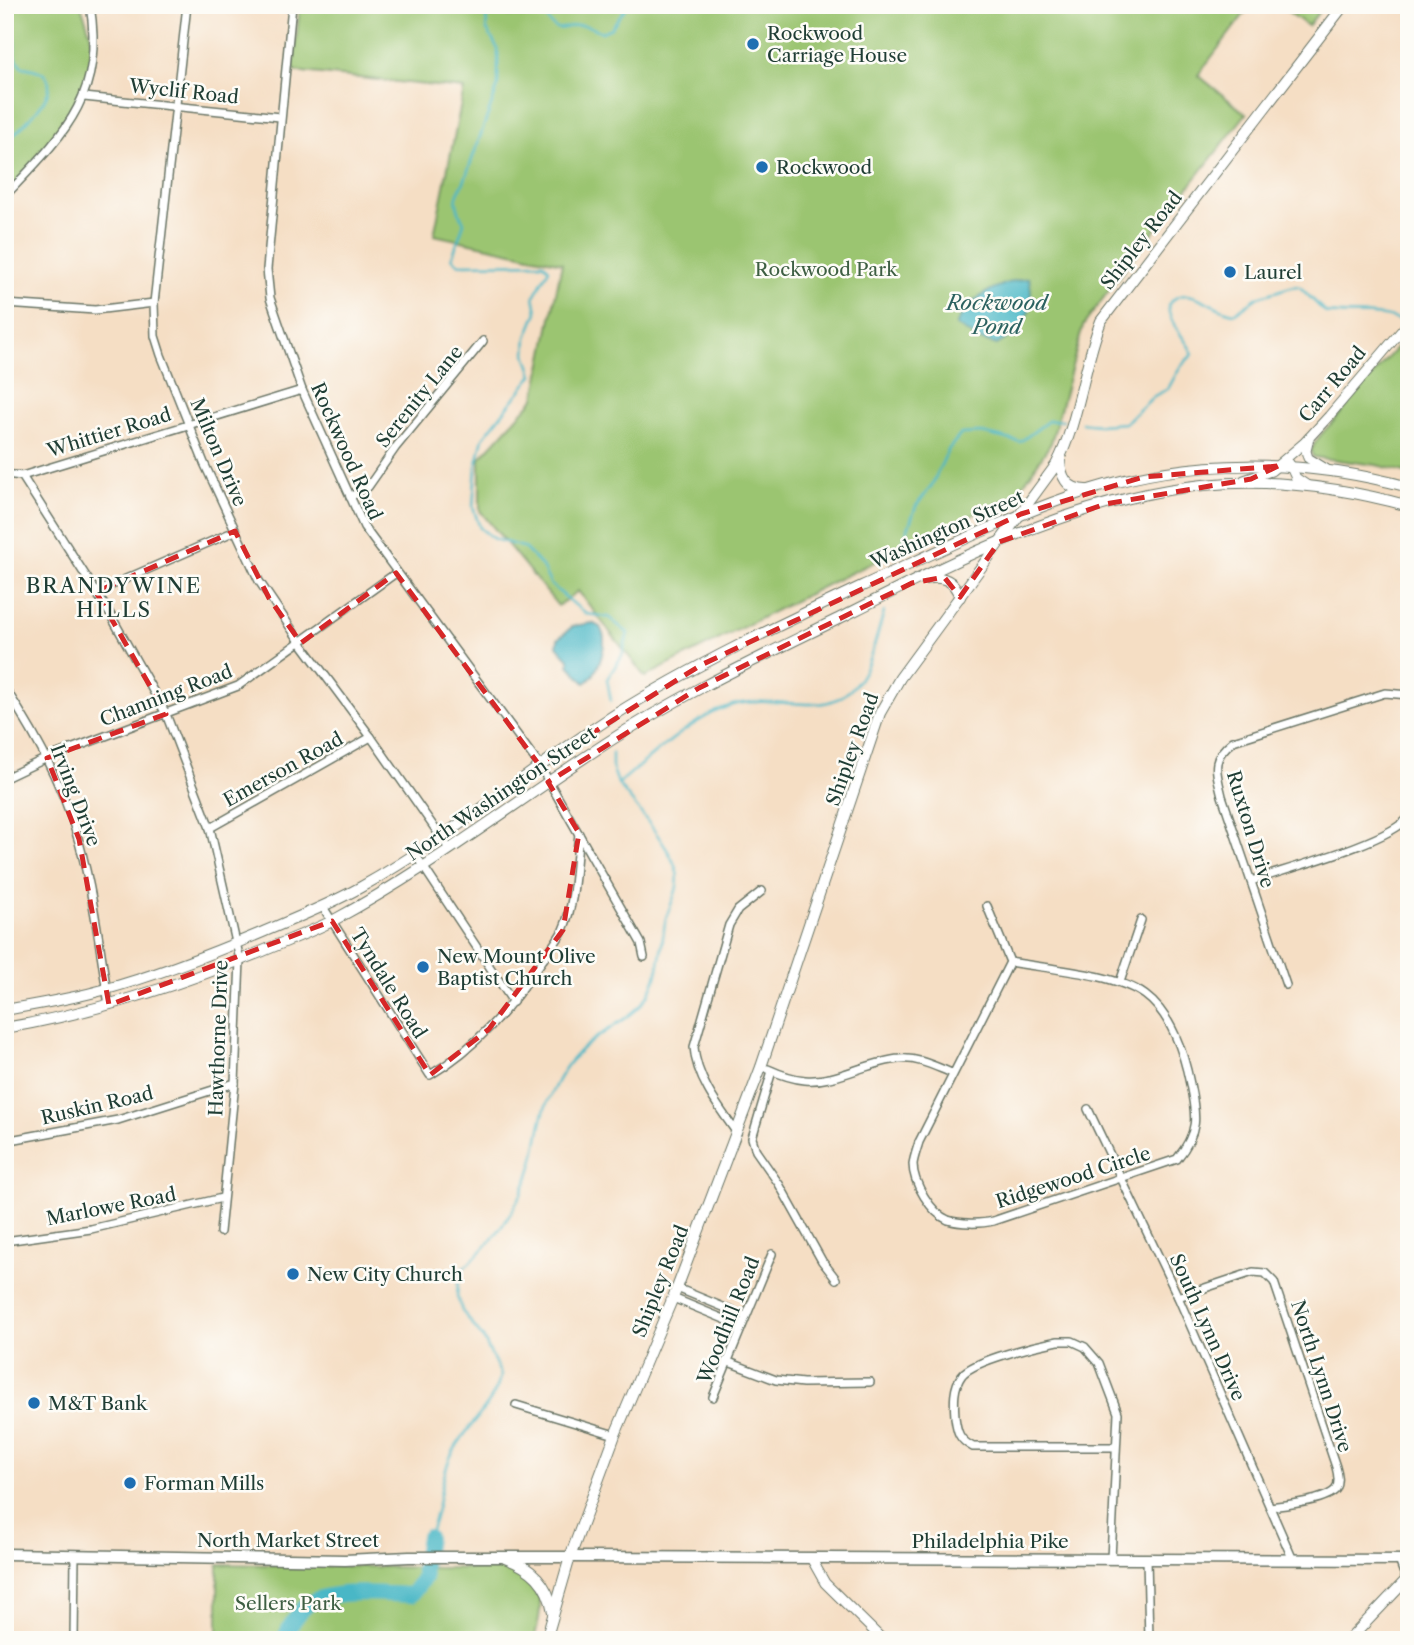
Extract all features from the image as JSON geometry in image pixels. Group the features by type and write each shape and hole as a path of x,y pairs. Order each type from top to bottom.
{"main road":[{"name":"Shipley Road","path":"546,1640 570,1557 615,1435 675,1293 737,1133 880,713 900,678 1060,457 1068,438 1090,351 1101,321 1344,5"},
{"path":"1060,457 1060,468 1066,483 1075,488 1090,490"},
{"name":"Washington Street","path":"540,766 616,714 701,665 1021,514 1090,490 1182,471 1278,466 1327,470 1409,487"},
{"name":"Washington Street","path":"999,542 1105,504 1204,485 1277,484 1314,488 1409,506"},
{"name":"North Washington Street","path":"5,1028 43,1022 109,1005 240,960 332,921 424,868 624,732 699,688 999,542"},
{"path":"912,583 944,577 955,586 960,597"},
{"name":"North Washington Street","path":"5,1010 71,999 107,989 235,944 323,907 362,887 415,854 540,766"},
{"name":"North Market Street","path":"5,1554 345,1560 409,1557 570,1557"},
{"path":"502,1557 525,1567 541,1581 551,1601 553,1612"},
{"name":"Philadelphia Pike","path":"570,1557 1404,1560"},
{"path":"1349,1640 1408,1581"}],"street":[{"path":"5,196 68,127 84,97 94,41 90,5"},
{"name":"Milton Drive","path":"187,5 154,303 155,335 235,531 264,590 450,850"},
{"name":"Rockwood Road","path":"292,5 267,256 270,298 302,390 364,527 540,766 641,943 644,957"},
{"name":"Wyclif Road","path":"84,97 280,117"},
{"path":"5,304 95,310 154,303"},
{"name":"Carr Road","path":"1204,485 1251,479 1278,466 1309,437 1409,321"},
{"name":"Serenity Lane","path":"350,497 368,487 396,447 483,341"},
{"name":"Whittier Road","path":"5,474 22,476 302,390"},
{"path":"1309,437 1306,451 1308,458 1327,470"},
{"path":"1291,454 1290,466 1296,478 1314,488"},
{"name":"Hawthorne Drive","path":"22,476 96,592 166,714 210,828 240,960 235,1083 220,1232"},
{"path":"96,592 235,531"},
{"name":"Channing Road","path":"5,778 47,758 238,686 396,573"},
{"name":"Irving Drive","path":"5,688 47,758 79,839 96,915 109,1005"},
{"name":"Ruxton Drive","path":"1286,985 1215,768 1220,751 1233,741 1385,693 1409,695"},
{"name":"Emerson Road","path":"210,828 371,737"},
{"path":"1251,881 1380,838 1402,825 1409,817"},
{"path":"415,854 513,1002 563,930 570,904 579,833"},
{"path":"737,1133 720,1110 695,1063 694,1047 729,925 738,910 762,891"},
{"path":"987,906 1010,962"},
{"name":"Tyndale Road","path":"323,907 430,1075 475,1042 513,1002"},
{"path":"1120,982 1141,920"},
{"name":"Ridgewood Circle","path":"1010,962 1120,982 1146,995 1173,1030 1187,1069 1196,1115 1194,1131 1177,1159 982,1223 948,1220 931,1206 921,1192 913,1164 919,1142 952,1073 1010,962"},
{"path":"761,1066 806,1080 834,1077 874,1063 903,1058 924,1062 952,1073"},
{"path":"772,1071 752,1138 756,1151 779,1184 822,1261 836,1279"},
{"name":"Ruskin Road","path":"5,1141 118,1120 235,1083"},
{"name":"South Lynn Drive","path":"1088,1109 1178,1297 1293,1560"},
{"name":"Marlowe Road","path":"5,1241 91,1229 222,1198"},
{"name":"Woodhill Road","path":"713,1397 772,1254"},
{"name":"North Lynn Drive","path":"1178,1297 1253,1272 1265,1273 1274,1282 1336,1467 1338,1482 1334,1492 1322,1497 1270,1507"},
{"path":"675,1293 746,1316"},
{"path":"675,1293 741,1326"},
{"path":"1111,1559 1118,1413 1098,1363 1085,1347 1072,1341 1058,1341 974,1366 962,1376 955,1391 957,1435 973,1447 1116,1447"},
{"path":"726,1362 776,1380 803,1383 870,1382"},
{"path":"516,1405 615,1435"},
{"path":"74,1640 75,1556"},
{"path":"811,1558 825,1583 883,1640"},
{"path":"1147,1559 1149,1640"},
{"path":"1404,1560 1408,1581"}],"highlighted area":[{"path":"1278,466 1251,479 1105,504 999,542 960,597 944,577 912,583 699,688 548,782 579,833 563,930 489,1029 430,1075 332,921 109,1005 79,839 47,758 166,714 96,592 235,531 269,598 301,643 396,573 540,766 701,665 1021,514 1143,477"}],"green space":[{"path":"5,5 81,5 91,35 93,52 90,74 74,113 49,148 5,196"},
{"name":"Rockwood Park","path":"300,5 372,5 534,17 580,5 1251,5 1198,75 1246,114 1083,326 1051,443 1017,494 832,582 645,677 578,591 558,606 480,511 480,458 535,398 562,263 434,235 464,89 293,71"},
{"path":"1279,5 1324,5 1308,26"},
{"path":"1409,334 1409,473 1376,465 1313,457 1311,451 1320,435"},
{"name":"Sellers Park","path":"218,1564 504,1569 529,1579 535,1586 539,1595 539,1616 534,1640 214,1640 218,1637"}],"water":[{"name":"Rockwood Pond","path":"1029,278 1030,310 1022,325 1007,339 997,345 977,339 956,325 969,306 987,292 1007,283"},
{"path":"592,623 600,627 604,644 596,670 585,683 557,646 558,639 573,626"}],"waterway":[{"path":"5,143 35,112 49,89 48,79 40,71 22,67 14,55 15,39 9,5"},
{"path":"611,701 607,679 622,656 628,633 608,617 586,614 551,585 541,565 523,547 494,539 480,528 473,507 476,467 483,438 533,375 526,354 527,337 537,312 534,296 549,269 543,263 459,264 452,258 464,223 457,206 458,193 498,86 498,49 487,30 486,10 491,6 505,11 537,11 544,13 552,26 559,29 584,25 602,32 611,28 628,5"},
{"path":"1082,423 1125,423 1154,396 1168,389 1180,367 1193,354 1174,325 1169,312 1168,305 1184,295 1235,313 1258,297 1294,286 1300,287 1326,313 1377,315 1406,323"},
{"path":"898,557 916,506 931,487 948,450 961,434 982,433 1020,442 1048,421 1063,420"},
{"path":"428,1537 450,1458 492,1397 501,1375 483,1338 462,1311 457,1296 459,1272 494,1237 521,1194 533,1163 548,1100 565,1068 589,1043 638,1008 651,990 658,968 665,923 676,892 677,872 660,839 618,784 674,738 722,709 756,702 812,704 830,702 844,696 854,686 870,659 884,612"},
{"path":"612,753 612,767 618,783"},
{"path":"284,1640 300,1612 318,1599 358,1593 411,1595 424,1578 428,1537"}],"place":[{"name":"Rockwood Carriage House","path":"753,44"},
{"name":"Rockwood","path":"762,167"},
{"name":"Laurel","path":"1230,272"},
{"name":"New Mount Olive Baptist Church","path":"423,967"},
{"name":"New City Church","path":"293,1274"},
{"name":"M&T Bank","path":"34,1403"},
{"name":"Forman Mills","path":"130,1483"}],"district":[{"name":"BRANDYWINE HILLS","path":"114,598"}]}
